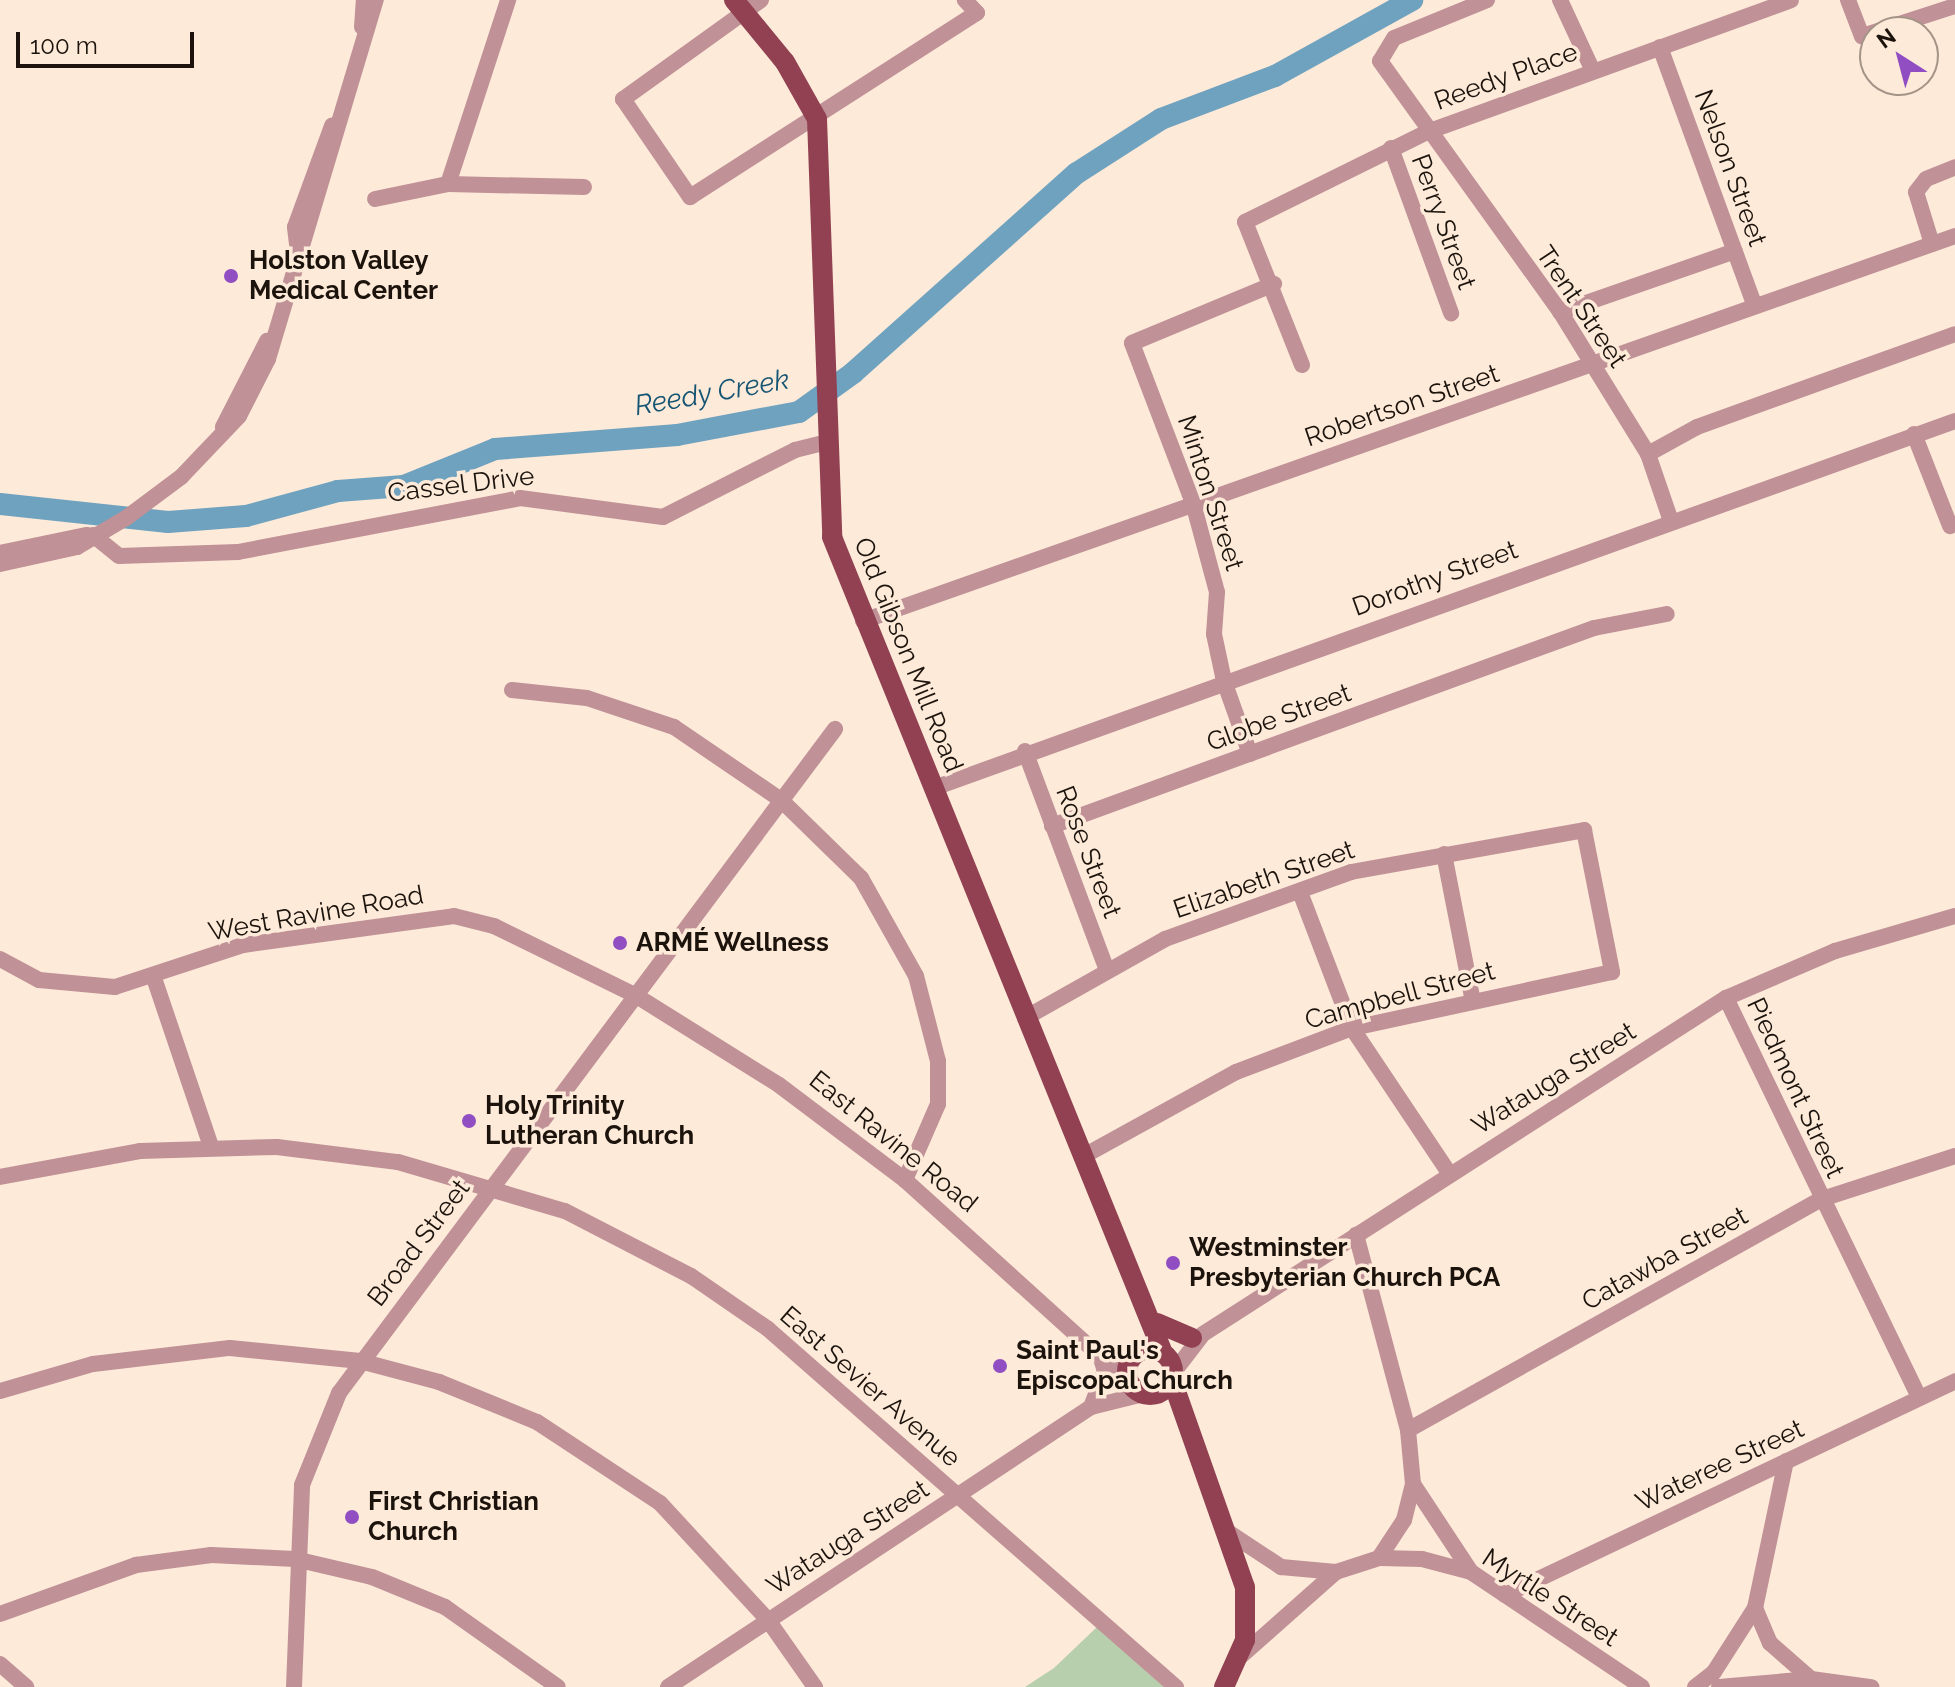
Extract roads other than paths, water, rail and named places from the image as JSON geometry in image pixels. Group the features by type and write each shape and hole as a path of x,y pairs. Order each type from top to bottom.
{"main road":[{"name":"Old Gibson Mill Road","path":"739,6 785,62 817,119 832,537 863,621 1149,1315 1150,1364"},
{"path":"1149,1315 1167,1332 1198,1336"},
{"path":"1147,1394 1150,1364"},
{"path":"1147,1394 1150,1364"},
{"path":"1150,1364 1185,1421 1228,1532 1248,1603 1233,1676"},
{"path":"1147,1394 1185,1421"}],"street":[{"path":"362,27 364,0"},
{"path":"0,564 53,554 154,500 221,432 267,341 297,244 295,227 332,126 362,27 376,0"},
{"path":"448,184 508,0"},
{"path":"761,0 739,6 623,99 690,197 817,119 977,13 965,0"},
{"name":"Trent Street","path":"1487,0 1415,27 1380,54 1386,76 1560,312 1648,454 1671,521"},
{"path":"1560,0 1593,71"},
{"name":"Reedy Place","path":"1274,284 1245,222 1427,132 1791,0"},
{"path":"1848,0 1862,36 1955,6"},
{"name":"Nelson Street","path":"1660,47 1755,306"},
{"name":"Perry Street","path":"1391,148 1451,313"},
{"path":"1932,244 1916,192 1926,179 1955,167"},
{"path":"375,199 448,184 584,187"},
{"name":"Robertson Street","path":"863,621 1193,503 1593,367 1955,236"},
{"path":"1560,312 1735,251"},
{"path":"1274,284 1302,365"},
{"name":"Minton Street","path":"1250,754 1224,681 1214,634 1217,592 1193,503 1132,343 1274,284"},
{"path":"1648,454 1697,427 1955,334"},
{"name":"Dorothy Street","path":"934,788 1025,751 1955,421"},
{"name":"Cassel Drive","path":"98,532 119,556 238,552 520,498 663,517 828,432"},
{"path":"1914,434 1950,526"},
{"path":"0,553 98,532"},
{"name":"Globe Street","path":"1052,826 1523,658 1594,628 1667,614"},
{"path":"512,690 633,709 674,727 781,800 861,878 898,933 920,987 938,1061 938,1104 905,1180"},
{"name":"Broad Street","path":"294,1687 295,1559 310,1456 360,1361 835,729"},
{"name":"Rose Street","path":"1025,751 1107,970"},
{"name":"Elizabeth Street","path":"1025,1018 1165,939 1351,872 1584,830 1612,972"},
{"path":"1444,854 1472,997"},
{"path":"1300,892 1352,1028 1449,1173"},
{"name":"West Ravine Road","path":"0,959 73,987 154,978 224,949 454,916 511,933 635,995"},
{"name":"Watauga Street","path":"668,1687 1091,1407 1150,1364 1726,998 1835,951 1955,916"},
{"name":"Campbell Street","path":"1082,1157 1236,1072 1352,1028 1472,997 1612,972"},
{"path":"154,978 211,1146"},
{"name":"East Ravine Road","path":"635,995 779,1085 905,1180 1100,1356"},
{"name":"Piedmont Street","path":"1726,998 1919,1397"},
{"name":"East Sevier Avenue","path":"0,1177 211,1146 347,1154 492,1185 628,1240 730,1301 958,1495 1176,1687"},
{"name":"Catawba Street","path":"1408,1430 1822,1199 1955,1156"},
{"path":"1356,1235 1408,1430 1413,1484 1404,1520 1379,1558"},
{"path":"0,1391 93,1364 188,1350 276,1350 360,1361 492,1402 581,1447 686,1526 768,1620 815,1687"},
{"path":"1091,1407 1105,1371 1100,1356 1150,1364"},
{"name":"Wateree Street","path":"1505,1595 1955,1381"},
{"name":"Watauga Street","path":"1091,1407 1147,1394"},
{"path":"1695,1687 1714,1672 1755,1608 1786,1461"},
{"path":"1413,1484 1471,1572"},
{"path":"1228,1532 1281,1567 1336,1572"},
{"path":"0,1614 136,1565 211,1555 295,1559 372,1577 445,1607 558,1687"},
{"name":"Myrtle Street","path":"1336,1572 1379,1558 1422,1559 1471,1572 1642,1687"},
{"path":"1233,1676 1336,1572"},
{"path":"1755,1608 1770,1643 1811,1679"},
{"path":"0,1664 26,1687"},
{"path":"1719,1687 1811,1679 1871,1687"}],"waterway":[{"name":"Reedy Creek","path":"0,504 168,522 246,516 338,491 404,486 495,449 677,435 799,412 853,373 1077,173 1161,119 1275,76 1412,0"}],"place":[{"name":"Holston Valley Medical Center","path":"231,276"},
{"name":"ARMÉ Wellness","path":"620,943"},
{"name":"Holy Trinity Lutheran Church","path":"469,1121"},
{"name":"Westminster Presbyterian Church PCA","path":"1173,1263"},
{"name":"Saint Paul's Episcopal Church","path":"1000,1366"},
{"name":"First Christian Church","path":"352,1517"}]}
